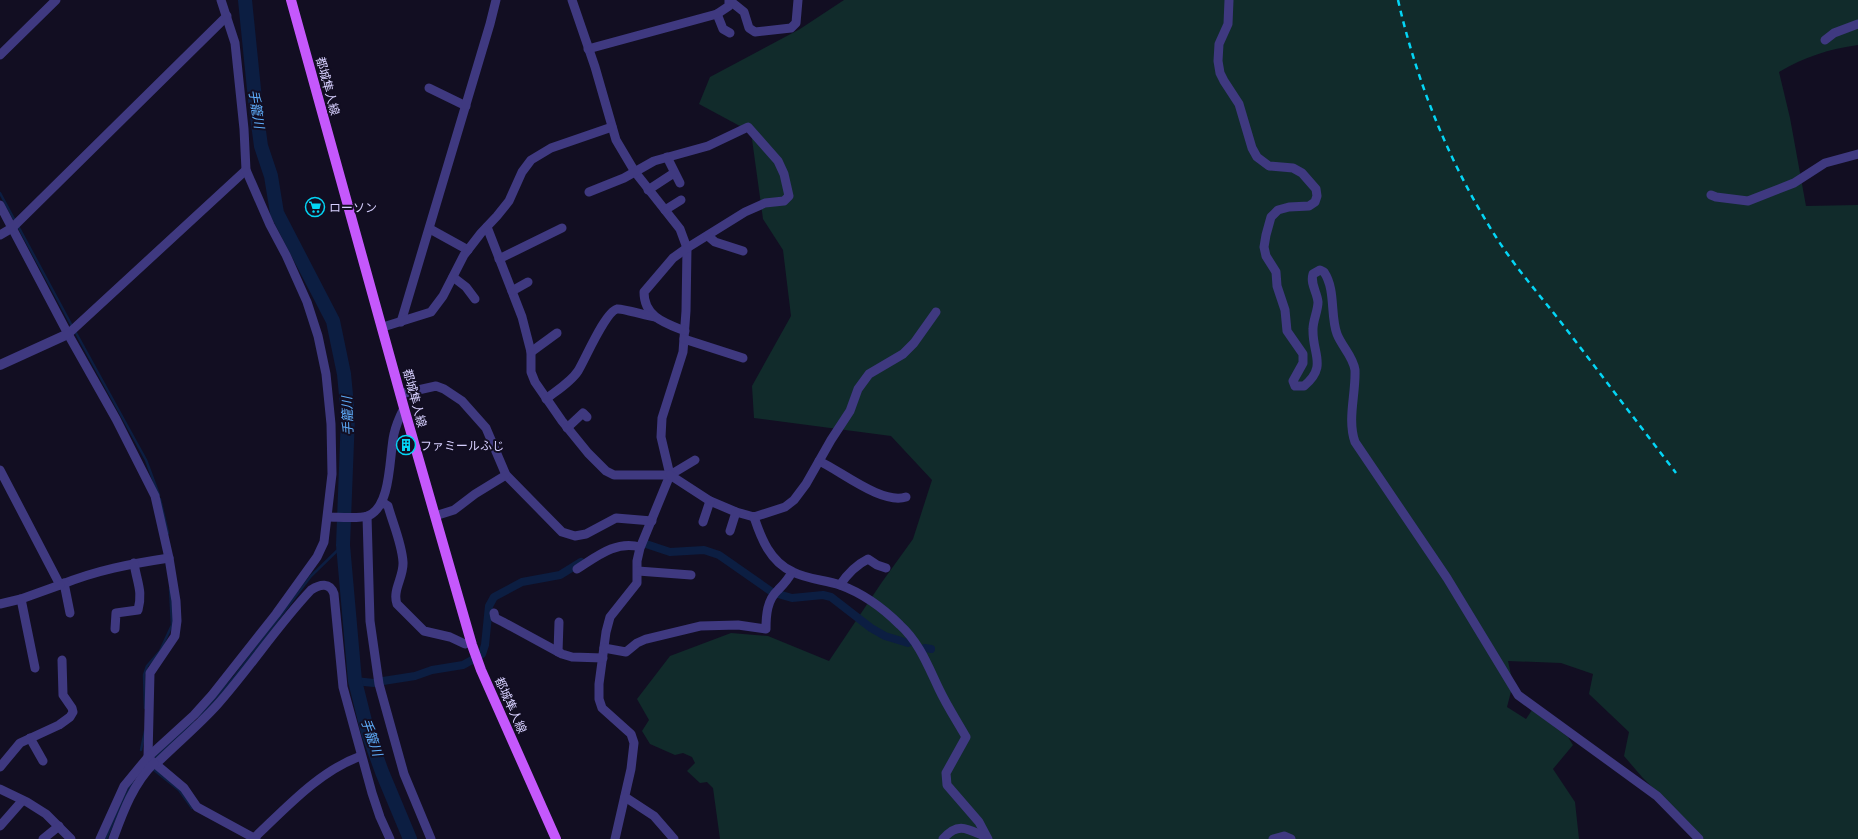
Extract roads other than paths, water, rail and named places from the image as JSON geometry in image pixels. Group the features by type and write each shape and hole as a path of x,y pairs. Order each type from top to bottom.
{"main road":[{"name":"都城隼人線","path":"291,0 400,394 472,643 479,664 556,839"}],"street":[{"path":"0,55 56,0"},
{"path":"113,839 129,799 144,772 194,715 276,614 316,557 324,542 328,517 332,474 332,424 326,374 318,336 307,302 286,255 270,225 246,170 244,130 235,43 221,0"},
{"path":"401,322 430,229 496,0"},
{"path":"572,0 595,66 612,128 623,153 648,190 680,229 687,248 685,335 683,352 662,418 661,438 670,475 640,547 635,586 610,617 599,684 601,704 608,715 631,734 633,740 633,757 615,839"},
{"path":"588,49 717,14 729,6 729,0"},
{"path":"729,0 744,12 749,28 755,32 791,28 796,23 798,0"},
{"path":"1229,0 1228,24 1219,44 1218,61 1220,73 1239,104 1252,148 1257,156 1269,166 1294,168 1302,173 1316,190 1317,196 1315,202 1309,206 1288,207 1278,210 1271,216 1264,247 1266,256 1276,272 1277,286 1285,310 1288,331 1303,354 1303,363 1293,381 1295,386 1304,386 1318,369 1312,329 1318,301 1312,278 1313,274 1320,270 1324,272 1327,277 1336,332 1353,360 1355,378 1351,424 1355,442 1447,578 1518,695 1657,796 1699,839"},
{"path":"717,14 723,29 730,33"},
{"path":"0,235 12,228 227,16"},
{"path":"1825,40 1834,33 1858,24"},
{"path":"429,88 466,106"},
{"path":"589,192 635,172 654,161 708,146 748,127 778,161 784,174 789,196 784,201 765,203 745,212 687,248 673,258 644,292 644,302 656,317 685,335 743,358"},
{"path":"382,327 431,312 443,296 468,250 509,201 522,172 531,160 550,148 612,128"},
{"path":"1711,195 1748,201 1794,183 1825,163 1858,154"},
{"path":"667,157 680,183"},
{"path":"0,365 68,334 246,170"},
{"path":"648,190 674,173"},
{"path":"665,210 681,200"},
{"path":"0,205 68,334 116,419 155,496 169,558 176,601 177,621 175,636 150,673 153,761 184,788 198,807 257,839 313,784 340,766 362,758"},
{"path":"487,227 522,317 531,352 532,375 546,399 567,428 588,453 610,474 670,475 695,460"},
{"path":"499,259 562,228"},
{"path":"430,229 468,250"},
{"path":"708,236 715,242 743,251"},
{"path":"453,277 466,287 475,299"},
{"path":"512,291 528,282"},
{"path":"546,399 578,372 594,340 611,312 617,309 622,309 645,316 656,317"},
{"path":"670,475 710,501 736,512 754,517 785,507 794,500 806,484 850,411 858,389 869,374 903,354 914,344 936,312"},
{"path":"531,352 557,333"},
{"path":"400,394 436,386 444,389 462,401 486,428 506,475 553,525 567,534 586,534 616,518 652,521"},
{"path":"328,517 367,516 382,502 391,464 394,431 404,408"},
{"path":"567,428 583,413 587,417"},
{"path":"819,461 885,496 900,499 906,497"},
{"path":"0,470 62,584 70,613"},
{"path":"435,516 454,510 475,494 506,475"},
{"path":"703,522 710,501"},
{"path":"382,502 388,506 403,555 403,572 396,592 397,604 427,632 450,637 465,644 472,643"},
{"path":"730,531 736,512"},
{"path":"367,516 370,621 379,684 404,774 431,839"},
{"path":"754,517 764,545 771,554 792,572 840,585 864,596 900,624 910,636 931,669 947,706 966,737 946,773 947,785 980,822 987,838"},
{"path":"576,569 617,547 629,545 640,547"},
{"path":"0,604 21,599 83,575 134,563 169,558"},
{"path":"840,585 846,575 857,565 868,559 877,565 886,568"},
{"path":"115,628 116,613 138,610 141,598 134,563"},
{"path":"638,571 691,575"},
{"path":"494,613 494,618 498,621 503,622 558,652 572,657 626,652 637,643 646,639 700,626 738,625 766,629 766,616 769,604 774,594 787,581 792,572"},
{"path":"100,839 124,786 198,726 218,704 311,590 315,586 324,585 332,588 334,594 343,687 380,817 390,839"},
{"path":"21,599 35,668"},
{"path":"558,652 559,622"},
{"path":"0,767 20,743 59,725 70,717 73,712 64,695 62,660"},
{"path":"30,738 43,760"},
{"path":"0,790 46,814 71,839"},
{"path":"624,797 654,816 674,839"},
{"path":"0,826 22,801"},
{"path":"43,839 59,826"},
{"path":"943,839 950,831 960,827 987,838"},
{"path":"1273,839 1284,836 1292,839"}],"waterway":[{"name":"手籠川","path":"245,0 261,146 271,176 277,213 333,321 344,374 348,416 343,545 355,681 368,733 382,772 410,839"},
{"path":"0,193 14,219"},
{"path":"18,226 72,326"},
{"path":"76,333 146,460 159,495"},
{"path":"160,499 168,533"},
{"path":"646,544 670,552 704,550 719,555 772,592"},
{"path":"199,717 235,676 311,576 343,545"},
{"path":"383,681 415,676 432,670 463,665 482,654 485,645 489,606 494,597 522,582 560,575 581,562"},
{"path":"145,708 144,675 147,666 160,651 172,625 170,589"},
{"path":"778,594 792,598 823,595 831,597 871,628 885,636 908,643"},
{"path":"925,648 931,649"},
{"path":"355,681 374,683"},
{"path":"156,757 194,722"},
{"path":"141,750 145,731"},
{"path":"153,769 179,790 192,808"},
{"path":"106,839 122,802 133,782"}],"railway":[{"path":"1398,0 1425,92 1450,152 1479,210 1511,259 1676,473"}],"place":[{"name":"ローソン","path":"315,207"},
{"name":"ファミールふじ","path":"406,445"}]}
